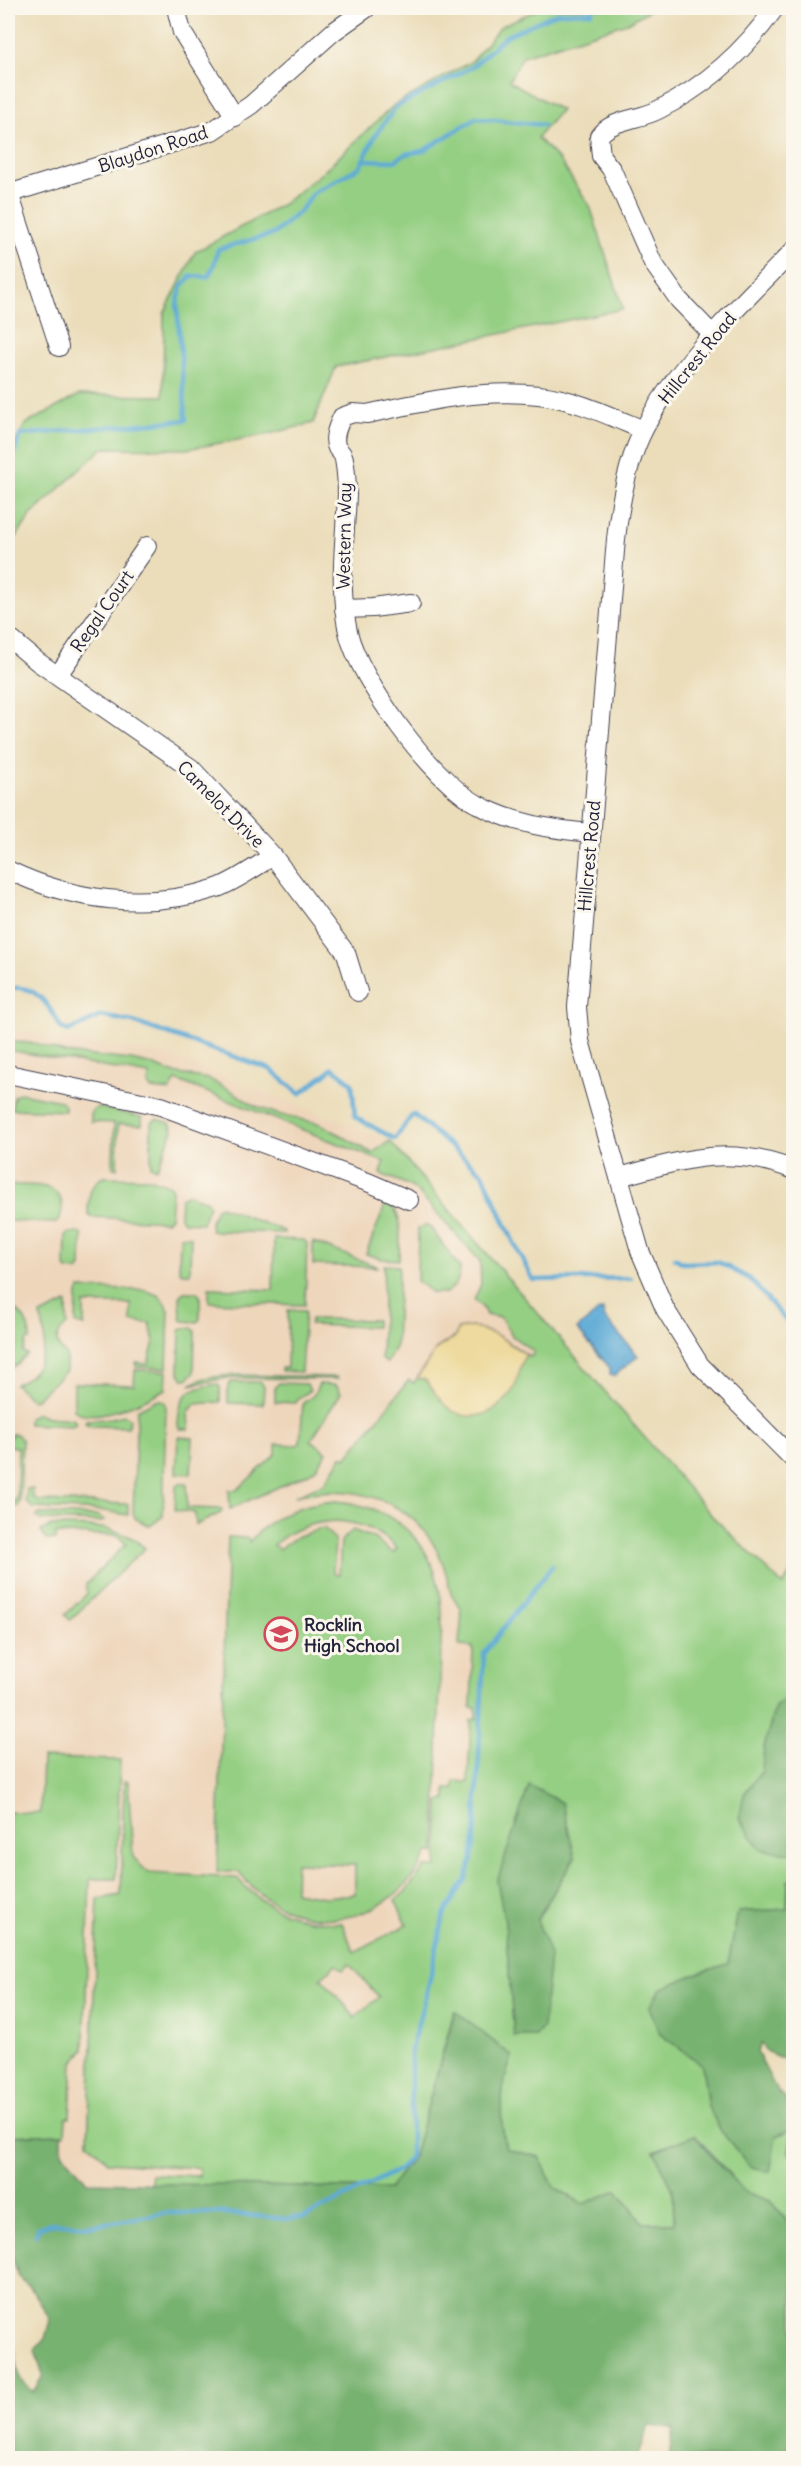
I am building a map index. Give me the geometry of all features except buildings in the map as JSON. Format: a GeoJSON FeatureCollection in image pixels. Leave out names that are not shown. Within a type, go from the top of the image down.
{"type":"FeatureCollection","features":[{"type":"Feature","properties":{"kind":"street"},"geometry":{"type":"LineString","coordinates":[[176,8],[182,32],[235,117]]}},
{"type":"Feature","properties":{"kind":"street","name":"Blaydon Road"},"geometry":{"type":"LineString","coordinates":[[8,193],[212,131],[252,105],[333,32],[367,8]]}},
{"type":"Feature","properties":{"kind":"street"},"geometry":{"type":"LineString","coordinates":[[712,334],[679,300],[653,263],[612,170],[601,156],[599,136],[605,128],[655,112],[692,91],[714,75],[734,57],[775,8]]}},
{"type":"Feature","properties":{"kind":"street"},"geometry":{"type":"LineString","coordinates":[[8,193],[59,347]]}},
{"type":"Feature","properties":{"kind":"street","name":"Hillcrest Road"},"geometry":{"type":"LineString","coordinates":[[794,250],[712,334],[666,390],[643,430],[632,460],[619,514],[577,1007],[580,1041],[640,1251],[665,1310],[692,1354],[719,1386],[794,1460]]}},
{"type":"Feature","properties":{"kind":"street","name":"Western Way"},"geometry":{"type":"LineString","coordinates":[[591,833],[513,820],[475,803],[441,774],[400,727],[374,690],[355,656],[344,609],[341,557],[347,494],[344,456],[337,447],[335,439],[342,417],[353,413],[367,414],[454,396],[513,393],[566,400],[643,430]]}},
{"type":"Feature","properties":{"kind":"street","name":"Regal Court"},"geometry":{"type":"LineString","coordinates":[[58,675],[147,546]]}},
{"type":"Feature","properties":{"kind":"street"},"geometry":{"type":"LineString","coordinates":[[344,609],[411,603]]}},
{"type":"Feature","properties":{"kind":"street","name":"Camelot Drive"},"geometry":{"type":"LineString","coordinates":[[8,637],[191,768],[273,856],[346,953],[358,992]]}},
{"type":"Feature","properties":{"kind":"street"},"geometry":{"type":"LineString","coordinates":[[8,870],[33,882],[96,899],[161,901],[218,887],[273,856]]}},
{"type":"Feature","properties":{"kind":"street"},"geometry":{"type":"LineString","coordinates":[[8,1074],[161,1106],[370,1183],[409,1200]]}},
{"type":"Feature","properties":{"kind":"street"},"geometry":{"type":"LineString","coordinates":[[620,1177],[689,1159],[714,1155],[760,1159],[794,1170]]}},
{"type":"Feature","properties":{"kind":"shaded area","name":"Rocklin High School"},"geometry":{"type":"Polygon","coordinates":[[[8,1029],[171,1056],[390,1141],[667,1466],[389,2189],[87,2182],[62,2152],[61,2134],[8,2136],[8,1029]]]}},
{"type":"Feature","properties":{"kind":"green space"},"geometry":{"type":"Polygon","coordinates":[[[541,8],[653,8],[627,23],[523,56],[509,81],[561,110],[537,138],[560,161],[590,206],[623,309],[336,367],[313,423],[265,435],[187,449],[103,448],[31,515],[8,550],[8,453],[26,424],[79,395],[163,396],[164,314],[195,252],[283,204],[324,171],[394,105],[472,61],[501,26],[541,8]]]}},
{"type":"Feature","properties":{"kind":"green space"},"geometry":{"type":"Polygon","coordinates":[[[8,1042],[35,1043],[64,1053],[149,1064],[173,1073],[209,1079],[253,1105],[277,1114],[321,1124],[372,1153],[390,1141],[712,1516],[783,1585],[793,1572],[793,1693],[775,1707],[764,1747],[762,1771],[744,1794],[761,1849],[793,1853],[793,1879],[788,1881],[788,1909],[738,1912],[728,1964],[695,1974],[660,2034],[702,2065],[708,2107],[776,2136],[793,2129],[789,2152],[793,2160],[793,2228],[770,2201],[745,2192],[695,2135],[654,2151],[673,2190],[674,2223],[643,2223],[617,2190],[583,2204],[554,2187],[539,2157],[506,2149],[501,2113],[505,2080],[512,2056],[454,2012],[414,2155],[389,2189],[151,2184],[151,2174],[199,2176],[199,2168],[108,2162],[88,2142],[98,1899],[121,1895],[124,1781],[128,1781],[133,1857],[148,1873],[237,1878],[259,1899],[284,1912],[312,1920],[342,1923],[354,1952],[407,1925],[395,1900],[404,1893],[425,1867],[437,1867],[439,1801],[446,1800],[446,1789],[454,1789],[454,1781],[468,1782],[471,1720],[476,1719],[476,1708],[471,1708],[473,1647],[459,1646],[462,1618],[460,1607],[451,1594],[441,1559],[430,1538],[416,1522],[399,1509],[360,1494],[317,1492],[295,1496],[325,1483],[342,1456],[346,1458],[409,1380],[414,1383],[437,1348],[455,1337],[458,1329],[478,1329],[488,1332],[531,1357],[534,1352],[512,1336],[501,1318],[486,1315],[483,1308],[474,1300],[481,1284],[480,1261],[417,1191],[381,1174],[384,1162],[176,1080],[170,1091],[151,1089],[148,1085],[149,1075],[8,1050],[8,1042]],[[575,1857],[497,1881],[505,1921],[514,2035],[537,1920],[575,1857]],[[336,1964],[321,1978],[354,2018],[379,1997],[349,1964],[343,1970],[336,1964]]]}},
{"type":"Feature","properties":{"kind":"green space"},"geometry":{"type":"Polygon","coordinates":[[[20,1093],[61,1101],[65,1106],[65,1111],[12,1109],[14,1096],[20,1093]]]}},
{"type":"Feature","properties":{"kind":"green space"},"geometry":{"type":"Polygon","coordinates":[[[97,1107],[142,1117],[142,1125],[118,1124],[117,1168],[113,1168],[114,1123],[91,1122],[91,1113],[97,1107]]]}},
{"type":"Feature","properties":{"kind":"green space"},"geometry":{"type":"Polygon","coordinates":[[[157,1119],[170,1123],[173,1130],[158,1167],[155,1168],[151,1166],[151,1123],[157,1119]]]}},
{"type":"Feature","properties":{"kind":"green space"},"geometry":{"type":"Polygon","coordinates":[[[103,1177],[148,1178],[169,1185],[172,1190],[170,1217],[166,1221],[92,1217],[88,1213],[90,1192],[94,1184],[103,1177]]]}},
{"type":"Feature","properties":{"kind":"green space"},"geometry":{"type":"Polygon","coordinates":[[[8,1185],[40,1186],[55,1191],[62,1205],[59,1219],[56,1223],[8,1221],[8,1185]]]}},
{"type":"Feature","properties":{"kind":"green space"},"geometry":{"type":"Polygon","coordinates":[[[188,1194],[207,1201],[209,1205],[202,1223],[183,1222],[180,1217],[181,1198],[188,1194]]]}},
{"type":"Feature","properties":{"kind":"green space"},"geometry":{"type":"Polygon","coordinates":[[[386,1203],[392,1207],[399,1220],[399,1260],[382,1259],[366,1254],[386,1203]]]}},
{"type":"Feature","properties":{"kind":"green space"},"geometry":{"type":"Polygon","coordinates":[[[220,1206],[284,1231],[284,1233],[211,1231],[210,1224],[216,1208],[220,1206]]]}},
{"type":"Feature","properties":{"kind":"green space"},"geometry":{"type":"Polygon","coordinates":[[[425,1225],[430,1227],[460,1268],[456,1282],[446,1293],[432,1293],[417,1281],[418,1229],[425,1225]]]}},
{"type":"Feature","properties":{"kind":"green space"},"geometry":{"type":"Polygon","coordinates":[[[70,1233],[82,1235],[81,1267],[78,1271],[67,1270],[65,1267],[66,1235],[70,1233]]]}},
{"type":"Feature","properties":{"kind":"green space"},"geometry":{"type":"Polygon","coordinates":[[[180,1236],[191,1236],[190,1273],[182,1273],[179,1270],[180,1236]]]}},
{"type":"Feature","properties":{"kind":"green space"},"geometry":{"type":"Polygon","coordinates":[[[274,1239],[304,1240],[307,1243],[305,1305],[209,1302],[209,1288],[273,1290],[274,1239]]]}},
{"type":"Feature","properties":{"kind":"green space"},"geometry":{"type":"Polygon","coordinates":[[[313,1242],[378,1267],[313,1265],[313,1242]]]}},
{"type":"Feature","properties":{"kind":"green space"},"geometry":{"type":"Polygon","coordinates":[[[384,1265],[399,1266],[396,1345],[387,1363],[381,1359],[384,1265]]]}},
{"type":"Feature","properties":{"kind":"green space"},"geometry":{"type":"Polygon","coordinates":[[[80,1289],[145,1290],[160,1296],[169,1310],[167,1368],[136,1367],[136,1363],[148,1364],[154,1342],[150,1323],[131,1322],[131,1304],[84,1304],[84,1326],[76,1324],[77,1296],[80,1289]]]}},
{"type":"Feature","properties":{"kind":"green space"},"geometry":{"type":"Polygon","coordinates":[[[184,1292],[197,1292],[200,1296],[200,1319],[197,1322],[181,1319],[180,1295],[184,1292]]]}},
{"type":"Feature","properties":{"kind":"green space"},"geometry":{"type":"Polygon","coordinates":[[[67,1303],[67,1325],[60,1332],[57,1340],[59,1347],[66,1354],[66,1371],[36,1399],[32,1400],[15,1384],[33,1372],[42,1355],[44,1335],[40,1315],[67,1303]]]}},
{"type":"Feature","properties":{"kind":"green space"},"geometry":{"type":"Polygon","coordinates":[[[8,1305],[24,1319],[29,1329],[30,1340],[27,1340],[23,1352],[27,1354],[18,1364],[8,1370],[8,1305]]]}},
{"type":"Feature","properties":{"kind":"green space"},"geometry":{"type":"Polygon","coordinates":[[[288,1310],[305,1311],[301,1372],[281,1371],[281,1368],[287,1368],[288,1310]]]}},
{"type":"Feature","properties":{"kind":"green space"},"geometry":{"type":"Polygon","coordinates":[[[311,1319],[376,1320],[376,1327],[310,1325],[311,1319]]]}},
{"type":"Feature","properties":{"kind":"green space"},"geometry":{"type":"Polygon","coordinates":[[[192,1328],[195,1331],[194,1373],[187,1379],[183,1379],[179,1373],[180,1330],[192,1328]]]}},
{"type":"Feature","properties":{"kind":"green space"},"geometry":{"type":"Polygon","coordinates":[[[135,1370],[167,1371],[166,1389],[134,1404],[107,1413],[83,1414],[74,1410],[74,1383],[134,1385],[135,1370]]]}},
{"type":"Feature","properties":{"kind":"green space"},"geometry":{"type":"Polygon","coordinates":[[[233,1375],[337,1377],[338,1379],[227,1378],[189,1385],[205,1378],[233,1375]]]}},
{"type":"Feature","properties":{"kind":"green space"},"geometry":{"type":"Polygon","coordinates":[[[231,1382],[261,1382],[264,1387],[263,1404],[228,1403],[228,1386],[231,1382]]]}},
{"type":"Feature","properties":{"kind":"green space"},"geometry":{"type":"Polygon","coordinates":[[[279,1383],[307,1384],[310,1391],[298,1398],[296,1403],[275,1402],[275,1387],[279,1383]]]}},
{"type":"Feature","properties":{"kind":"green space"},"geometry":{"type":"Polygon","coordinates":[[[217,1384],[220,1387],[220,1402],[195,1404],[188,1413],[189,1429],[180,1429],[178,1426],[180,1407],[186,1395],[198,1388],[217,1384]]]}},
{"type":"Feature","properties":{"kind":"green space"},"geometry":{"type":"Polygon","coordinates":[[[319,1384],[336,1385],[341,1393],[311,1440],[327,1452],[316,1468],[230,1509],[229,1490],[237,1490],[276,1454],[276,1444],[297,1445],[300,1443],[303,1403],[314,1395],[319,1384]]]}},
{"type":"Feature","properties":{"kind":"green space"},"geometry":{"type":"Polygon","coordinates":[[[156,1400],[162,1400],[166,1404],[163,1516],[150,1526],[136,1519],[133,1514],[137,1410],[156,1400]]]}},
{"type":"Feature","properties":{"kind":"green space"},"geometry":{"type":"Polygon","coordinates":[[[37,1413],[48,1417],[73,1419],[76,1423],[73,1426],[28,1424],[28,1418],[37,1413]]]}},
{"type":"Feature","properties":{"kind":"green space"},"geometry":{"type":"Polygon","coordinates":[[[124,1415],[130,1419],[128,1427],[92,1426],[85,1423],[86,1420],[108,1419],[124,1415]]]}},
{"type":"Feature","properties":{"kind":"green space"},"geometry":{"type":"Polygon","coordinates":[[[12,1434],[17,1434],[22,1440],[20,1502],[18,1506],[8,1507],[8,1501],[17,1500],[18,1447],[8,1446],[8,1438],[12,1434]]]}},
{"type":"Feature","properties":{"kind":"green space"},"geometry":{"type":"Polygon","coordinates":[[[178,1437],[193,1438],[191,1474],[176,1473],[178,1437]]]}},
{"type":"Feature","properties":{"kind":"green space"},"geometry":{"type":"Polygon","coordinates":[[[187,1484],[187,1508],[222,1509],[221,1513],[196,1525],[195,1513],[175,1510],[176,1486],[187,1484]]]}},
{"type":"Feature","properties":{"kind":"green space"},"geometry":{"type":"Polygon","coordinates":[[[27,1489],[33,1489],[33,1497],[39,1501],[128,1504],[128,1515],[106,1511],[33,1508],[26,1502],[27,1489]]]}},
{"type":"Feature","properties":{"kind":"green space"},"geometry":{"type":"Polygon","coordinates":[[[337,1501],[360,1505],[380,1512],[398,1522],[412,1535],[424,1551],[433,1569],[442,1612],[435,1852],[428,1852],[411,1879],[389,1899],[365,1912],[339,1918],[313,1917],[286,1909],[261,1894],[238,1872],[217,1872],[228,1537],[248,1538],[249,1542],[278,1517],[300,1507],[337,1501]],[[337,1521],[303,1527],[288,1534],[274,1545],[279,1549],[298,1536],[324,1528],[335,1540],[333,1573],[339,1574],[341,1541],[353,1530],[375,1539],[393,1553],[397,1549],[385,1537],[370,1529],[337,1521]],[[296,1863],[295,1892],[325,1897],[355,1894],[355,1865],[296,1863]]]}},
{"type":"Feature","properties":{"kind":"green space"},"geometry":{"type":"Polygon","coordinates":[[[39,1514],[98,1516],[104,1520],[101,1522],[41,1520],[36,1517],[39,1514]]]}},
{"type":"Feature","properties":{"kind":"green space"},"geometry":{"type":"Polygon","coordinates":[[[51,1526],[113,1530],[135,1540],[145,1548],[70,1620],[65,1615],[87,1594],[86,1584],[126,1544],[117,1535],[56,1534],[56,1540],[46,1540],[41,1531],[51,1526]]]}},
{"type":"Feature","properties":{"kind":"green space"},"geometry":{"type":"Polygon","coordinates":[[[793,1693],[793,1853],[761,1850],[739,1818],[744,1794],[762,1771],[764,1747],[775,1707],[793,1693]]]}},
{"type":"Feature","properties":{"kind":"green space"},"geometry":{"type":"Polygon","coordinates":[[[42,1758],[120,1760],[116,1879],[90,1879],[84,2050],[73,2062],[70,2117],[66,2117],[65,2134],[8,2136],[8,1812],[40,1813],[42,1758]]]}},
{"type":"Feature","properties":{"kind":"green space"},"geometry":{"type":"Polygon","coordinates":[[[529,1785],[562,1803],[575,1857],[537,1919],[550,1955],[543,2027],[536,2036],[514,2036],[505,1921],[497,1881],[529,1785]]]}},
{"type":"Feature","properties":{"kind":"green space"},"geometry":{"type":"Polygon","coordinates":[[[793,1879],[794,1970],[787,2016],[793,2022],[793,2059],[785,2059],[765,2051],[761,2043],[757,2052],[777,2091],[793,2104],[793,2129],[776,2136],[770,2172],[751,2168],[721,2131],[708,2107],[702,2065],[660,2034],[649,2008],[660,1989],[695,1974],[728,1964],[738,1912],[787,1909],[788,1881],[793,1879]]]}},
{"type":"Feature","properties":{"kind":"green space"},"geometry":{"type":"Polygon","coordinates":[[[455,2011],[512,2056],[505,2080],[501,2113],[506,2149],[539,2157],[554,2187],[583,2204],[617,2190],[643,2223],[674,2223],[673,2190],[654,2151],[695,2135],[745,2192],[770,2201],[793,2228],[794,2440],[788,2448],[767,2458],[669,2458],[673,2428],[648,2426],[637,2458],[20,2458],[8,2455],[8,2345],[14,2348],[20,2379],[33,2392],[43,2376],[35,2350],[45,2339],[50,2320],[34,2292],[18,2275],[8,2245],[8,2136],[62,2134],[62,2152],[87,2182],[389,2189],[414,2155],[455,2011]]]}},
{"type":"Feature","properties":{"kind":"green space"},"geometry":{"type":"Polygon","coordinates":[[[793,2129],[793,2160],[789,2152],[793,2129]]]}},
{"type":"Feature","properties":{"kind":"sand"},"geometry":{"type":"Polygon","coordinates":[[[472,1327],[495,1334],[529,1356],[525,1356],[515,1386],[507,1398],[491,1411],[473,1416],[455,1412],[446,1406],[426,1380],[417,1378],[437,1348],[455,1337],[458,1329],[472,1327]]]}},
{"type":"Feature","properties":{"kind":"water"},"geometry":{"type":"Polygon","coordinates":[[[603,1310],[604,1317],[638,1356],[614,1376],[610,1374],[610,1368],[577,1329],[603,1310]]]}},
{"type":"Feature","properties":{"kind":"waterway"},"geometry":{"type":"LineString","coordinates":[[8,474],[20,435],[186,420],[177,304],[182,286],[191,276],[208,277],[218,249],[274,234],[301,210],[313,193],[360,167],[376,134],[396,107],[472,67],[506,36],[557,13],[592,12],[592,8]]}},
{"type":"Feature","properties":{"kind":"waterway"},"geometry":{"type":"LineString","coordinates":[[363,160],[395,161],[405,154],[423,151],[476,118],[543,125]]}},
{"type":"Feature","properties":{"kind":"waterway"},"geometry":{"type":"LineString","coordinates":[[8,989],[18,988],[34,992],[47,1004],[61,1028],[69,1031],[101,1016],[133,1022],[270,1069],[300,1094],[333,1068],[352,1083],[355,1117],[395,1139],[413,1114],[483,1174],[533,1280],[631,1278]]}},
{"type":"Feature","properties":{"kind":"waterway"},"geometry":{"type":"LineString","coordinates":[[675,1258],[683,1263],[718,1262],[750,1279],[794,1330]]}},
{"type":"Feature","properties":{"kind":"waterway"},"geometry":{"type":"LineString","coordinates":[[36,2235],[39,2227],[52,2223],[91,2226],[165,2213],[223,2213],[286,2219],[305,2217],[400,2169],[411,2155],[411,2049],[444,1915],[466,1879],[472,1859],[484,1653],[552,1566]]}},
{"type":"Feature","properties":{"kind":"place","name":"Rocklin High School"},"geometry":{"type":"Point","coordinates":[281,1634]}}]}
